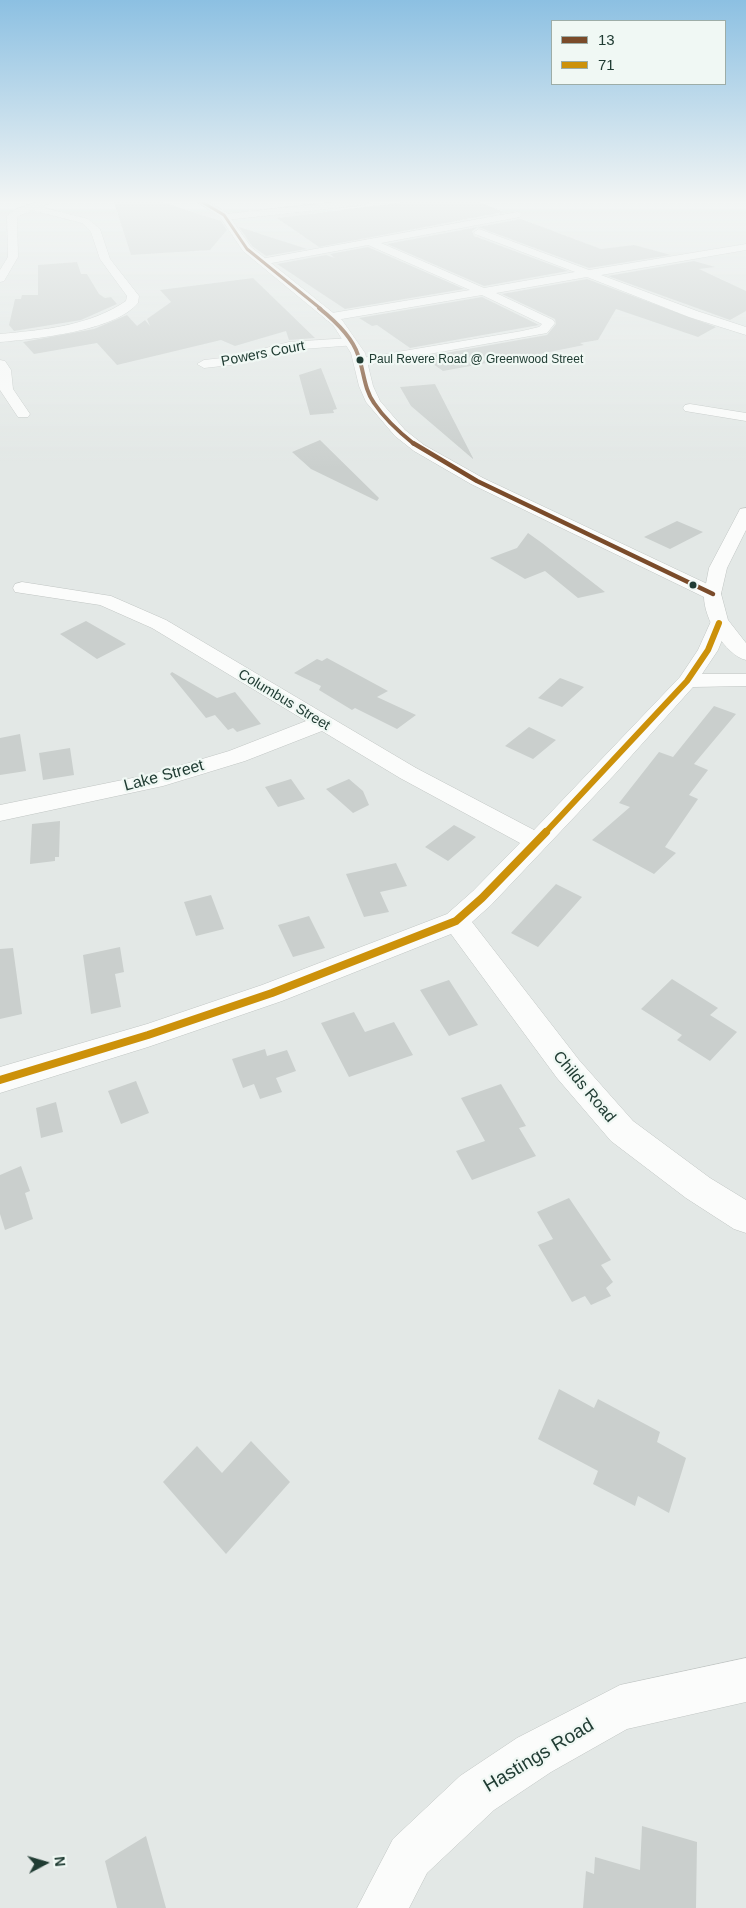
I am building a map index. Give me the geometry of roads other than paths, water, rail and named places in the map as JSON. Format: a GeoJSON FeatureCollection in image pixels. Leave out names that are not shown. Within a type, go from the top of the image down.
{"type":"FeatureCollection","features":[{"type":"Feature","properties":{"kind":"street"},"geometry":{"type":"LineString","coordinates":[[0,338],[39,333],[94,322],[112,315],[132,303],[133,296],[129,291]]}},
{"type":"Feature","properties":{"kind":"street"},"geometry":{"type":"LineString","coordinates":[[297,291],[338,323],[351,342],[361,362],[373,402],[400,433],[419,448],[477,481],[713,594]]}},
{"type":"Feature","properties":{"kind":"street"},"geometry":{"type":"LineString","coordinates":[[330,317],[483,291]]}},
{"type":"Feature","properties":{"kind":"street"},"geometry":{"type":"LineString","coordinates":[[361,362],[522,335],[548,327],[549,323],[539,316],[483,291]]}},
{"type":"Feature","properties":{"kind":"street"},"geometry":{"type":"LineString","coordinates":[[633,291],[693,314],[746,331]]}},
{"type":"Feature","properties":{"kind":"street","name":"Powers Court"},"geometry":{"type":"LineString","coordinates":[[204,364],[231,361],[289,346],[351,342]]}},
{"type":"Feature","properties":{"kind":"street"},"geometry":{"type":"LineString","coordinates":[[0,364],[4,370],[6,389],[23,414]]}},
{"type":"Feature","properties":{"kind":"street"},"geometry":{"type":"LineString","coordinates":[[690,408],[746,417]]}},
{"type":"Feature","properties":{"kind":"street"},"geometry":{"type":"LineString","coordinates":[[746,512],[718,568],[713,594],[713,605],[719,623],[746,654]]}},
{"type":"Feature","properties":{"kind":"street","name":"Columbus Street"},"geometry":{"type":"LineString","coordinates":[[22,588],[104,600],[120,605],[159,624],[322,723],[536,841]]}},
{"type":"Feature","properties":{"kind":"street"},"geometry":{"type":"LineString","coordinates":[[0,1080],[139,1038],[272,993],[456,921],[482,898],[607,769],[687,681],[708,650],[719,623]]}},
{"type":"Feature","properties":{"kind":"street"},"geometry":{"type":"LineString","coordinates":[[687,681],[746,680]]}},
{"type":"Feature","properties":{"kind":"street","name":"Lake Street"},"geometry":{"type":"LineString","coordinates":[[0,813],[155,781],[237,756],[322,723]]}},
{"type":"Feature","properties":{"kind":"street","name":"Childs Road"},"geometry":{"type":"LineString","coordinates":[[456,921],[568,1069],[622,1131],[698,1188],[746,1218]]}},
{"type":"Feature","properties":{"kind":"street","name":"Hastings Road"},"geometry":{"type":"LineString","coordinates":[[382,1908],[410,1856],[478,1794],[534,1755],[620,1708],[746,1680]]}},
{"type":"Feature","properties":{"kind":"place","name":"Paul Revere Road @ Greenwood Street"},"geometry":{"type":"Point","coordinates":[360,360]}}]}
